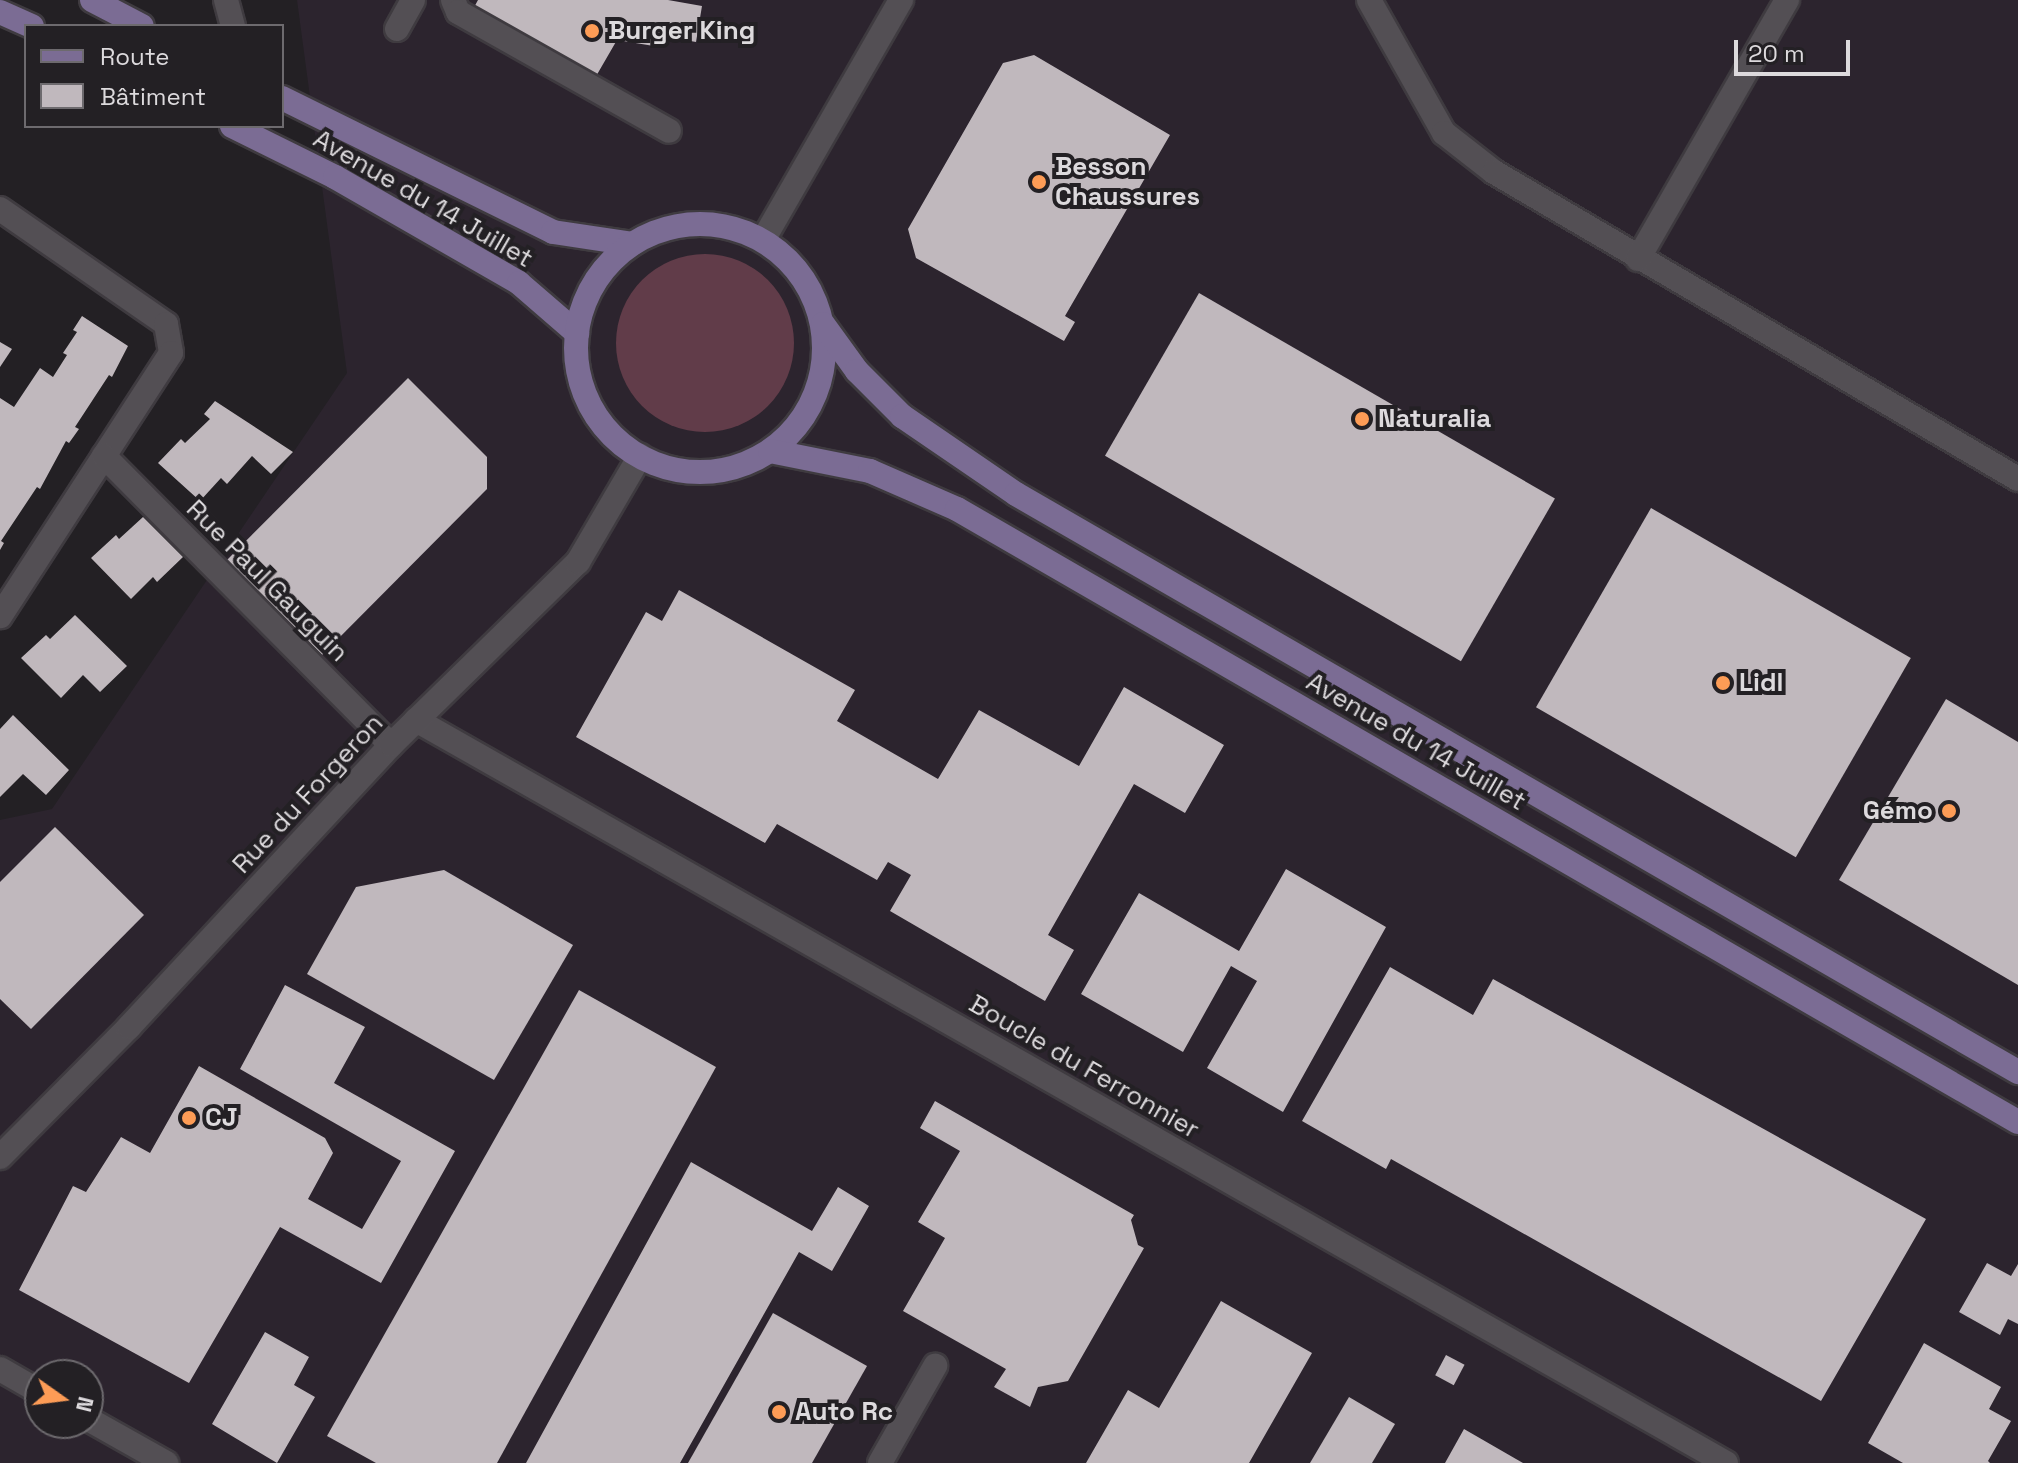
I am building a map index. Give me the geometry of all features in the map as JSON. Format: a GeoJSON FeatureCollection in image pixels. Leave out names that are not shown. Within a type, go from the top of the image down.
{"type":"FeatureCollection","features":[{"type":"Feature","properties":{"kind":"main road"},"geometry":{"type":"LineString","coordinates":[[92,0],[138,24]]}},
{"type":"Feature","properties":{"kind":"main road"},"geometry":{"type":"LineString","coordinates":[[0,12],[27,24]]}},
{"type":"Feature","properties":{"kind":"main road","name":"Avenue du 14 Juillet"},"geometry":{"type":"LineString","coordinates":[[284,99],[553,232],[632,244]]}},
{"type":"Feature","properties":{"kind":"main road","name":"Avenue du 14 Juillet"},"geometry":{"type":"LineString","coordinates":[[236,128],[335,177],[519,283],[577,333]]}},
{"type":"Feature","properties":{"kind":"main road"},"geometry":{"type":"LineString","coordinates":[[697,223],[731,227],[763,240],[791,262],[811,291],[823,324],[824,361],[815,396],[797,426],[770,451],[739,466],[706,472],[672,469],[640,456],[611,434],[590,405],[578,370],[577,333],[586,298],[605,268],[632,244],[663,229],[697,223]]}},
{"type":"Feature","properties":{"kind":"main road","name":"Avenue du 14 Juillet"},"geometry":{"type":"LineString","coordinates":[[823,324],[857,371],[902,416],[1016,494],[2018,1072]]}},
{"type":"Feature","properties":{"kind":"main road","name":"Avenue du 14 Juillet"},"geometry":{"type":"LineString","coordinates":[[770,451],[870,471],[957,509],[2018,1122]]}},
{"type":"Feature","properties":{"kind":"street"},"geometry":{"type":"LineString","coordinates":[[226,0],[232,24]]}},
{"type":"Feature","properties":{"kind":"street"},"geometry":{"type":"LineString","coordinates":[[397,29],[413,0]]}},
{"type":"Feature","properties":{"kind":"street"},"geometry":{"type":"LineString","coordinates":[[453,0],[458,12],[669,131]]}},
{"type":"Feature","properties":{"kind":"street"},"geometry":{"type":"LineString","coordinates":[[763,240],[901,0]]}},
{"type":"Feature","properties":{"kind":"street"},"geometry":{"type":"LineString","coordinates":[[1369,0],[1444,133],[1494,172],[2018,479]]}},
{"type":"Feature","properties":{"kind":"street"},"geometry":{"type":"LineString","coordinates":[[1638,259],[1787,0]]}},
{"type":"Feature","properties":{"kind":"street"},"geometry":{"type":"LineString","coordinates":[[0,209],[166,324],[171,353],[0,616]]}},
{"type":"Feature","properties":{"kind":"street","name":"Rue Paul Gauguin"},"geometry":{"type":"LineString","coordinates":[[104,456],[391,745]]}},
{"type":"Feature","properties":{"kind":"street","name":"Rue du Forgeron"},"geometry":{"type":"LineString","coordinates":[[3,1149],[129,1027],[391,745],[578,562],[640,456]]}},
{"type":"Feature","properties":{"kind":"street","name":"Boucle du Ferronnier"},"geometry":{"type":"LineString","coordinates":[[416,720],[1726,1463]]}},
{"type":"Feature","properties":{"kind":"street"},"geometry":{"type":"LineString","coordinates":[[880,1463],[935,1366]]}},
{"type":"Feature","properties":{"kind":"street"},"geometry":{"type":"LineString","coordinates":[[0,1369],[24,1383]]}},
{"type":"Feature","properties":{"kind":"street"},"geometry":{"type":"LineString","coordinates":[[104,1429],[150,1459]]}},
{"type":"Feature","properties":{"kind":"shaded area"},"geometry":{"type":"Polygon","coordinates":[[[297,0],[2018,0],[2018,1463],[0,1463],[0,820],[52,809],[347,373],[297,0]]]}},
{"type":"Feature","properties":{"kind":"shaded area"},"geometry":{"type":"Polygon","coordinates":[[[705,254],[739,261],[768,280],[787,309],[794,343],[787,377],[768,406],[739,425],[705,432],[671,425],[642,406],[623,377],[616,343],[623,309],[642,280],[671,261],[705,254]]]}},
{"type":"Feature","properties":{"kind":"building"},"geometry":{"type":"Polygon","coordinates":[[[478,0],[668,0],[702,6],[696,42],[662,36],[660,47],[617,40],[595,78],[472,11],[478,0]]]}},
{"type":"Feature","properties":{"kind":"building","name":"Besson Chaussures"},"geometry":{"type":"Polygon","coordinates":[[[1034,55],[1170,135],[1065,316],[1075,322],[1064,341],[916,258],[908,229],[1003,63],[1034,55]]]}},
{"type":"Feature","properties":{"kind":"building"},"geometry":{"type":"Polygon","coordinates":[[[1199,293],[1555,499],[1461,661],[1105,456],[1199,293]]]}},
{"type":"Feature","properties":{"kind":"building"},"geometry":{"type":"Polygon","coordinates":[[[82,316],[128,346],[112,377],[109,375],[75,427],[79,429],[69,443],[66,441],[40,489],[37,487],[1,541],[4,543],[0,550],[0,398],[14,407],[40,368],[53,377],[67,355],[63,353],[77,332],[73,330],[82,316]]]}},
{"type":"Feature","properties":{"kind":"building"},"geometry":{"type":"Polygon","coordinates":[[[0,342],[12,349],[0,367],[0,342]]]}},
{"type":"Feature","properties":{"kind":"building"},"geometry":{"type":"Polygon","coordinates":[[[408,378],[487,457],[487,489],[322,655],[227,560],[408,378]]]}},
{"type":"Feature","properties":{"kind":"building"},"geometry":{"type":"Polygon","coordinates":[[[215,401],[293,452],[271,474],[252,456],[227,484],[221,478],[200,501],[158,463],[181,439],[185,443],[210,419],[204,414],[215,401]]]}},
{"type":"Feature","properties":{"kind":"building","name":"Lidl"},"geometry":{"type":"Polygon","coordinates":[[[1651,508],[1911,658],[1796,857],[1536,707],[1651,508]]]}},
{"type":"Feature","properties":{"kind":"building"},"geometry":{"type":"Polygon","coordinates":[[[143,517],[183,557],[157,582],[153,577],[131,599],[91,558],[116,535],[119,539],[143,517]]]}},
{"type":"Feature","properties":{"kind":"building"},"geometry":{"type":"Polygon","coordinates":[[[679,590],[855,690],[837,721],[938,779],[979,710],[1079,766],[1124,687],[1224,745],[1185,813],[1134,784],[1048,935],[1074,950],[1045,1001],[890,911],[911,875],[888,862],[877,880],[777,824],[765,843],[576,737],[646,612],[662,621],[679,590]]]}},
{"type":"Feature","properties":{"kind":"building"},"geometry":{"type":"Polygon","coordinates":[[[75,615],[127,666],[100,692],[83,675],[61,698],[21,658],[46,635],[50,639],[75,615]]]}},
{"type":"Feature","properties":{"kind":"building","name":"Gémo"},"geometry":{"type":"Polygon","coordinates":[[[1946,699],[2018,742],[2018,985],[1839,880],[1946,699]]]}},
{"type":"Feature","properties":{"kind":"building"},"geometry":{"type":"Polygon","coordinates":[[[13,715],[69,770],[46,795],[23,774],[0,797],[0,729],[13,715]]]}},
{"type":"Feature","properties":{"kind":"building"},"geometry":{"type":"Polygon","coordinates":[[[55,827],[144,915],[31,1029],[0,999],[0,882],[55,827]]]}},
{"type":"Feature","properties":{"kind":"building"},"geometry":{"type":"Polygon","coordinates":[[[1286,869],[1386,927],[1283,1112],[1207,1068],[1257,981],[1231,966],[1183,1052],[1081,994],[1139,893],[1239,951],[1286,869]]]}},
{"type":"Feature","properties":{"kind":"building"},"geometry":{"type":"Polygon","coordinates":[[[444,870],[573,945],[494,1080],[307,974],[356,887],[444,870]]]}},
{"type":"Feature","properties":{"kind":"building"},"geometry":{"type":"Polygon","coordinates":[[[1390,967],[1473,1015],[1493,979],[1926,1219],[1821,1401],[1391,1159],[1386,1169],[1302,1121],[1390,967]]]}},
{"type":"Feature","properties":{"kind":"building"},"geometry":{"type":"Polygon","coordinates":[[[285,985],[365,1027],[334,1083],[455,1151],[381,1283],[280,1227],[189,1383],[19,1290],[73,1186],[86,1192],[121,1137],[150,1153],[199,1066],[325,1138],[333,1153],[308,1199],[362,1229],[401,1161],[240,1069],[285,985]]]}},
{"type":"Feature","properties":{"kind":"building"},"geometry":{"type":"Polygon","coordinates":[[[579,990],[716,1067],[497,1463],[376,1463],[327,1436],[579,990]]]}},
{"type":"Feature","properties":{"kind":"building"},"geometry":{"type":"Polygon","coordinates":[[[935,1101],[1134,1215],[1131,1220],[1138,1245],[1144,1248],[1068,1381],[1038,1387],[1030,1407],[994,1387],[1006,1369],[903,1311],[945,1238],[918,1222],[960,1151],[920,1128],[935,1101]]]}},
{"type":"Feature","properties":{"kind":"building"},"geometry":{"type":"Polygon","coordinates":[[[691,1162],[812,1231],[838,1187],[869,1206],[832,1271],[799,1252],[680,1463],[526,1463],[691,1162]]]}},
{"type":"Feature","properties":{"kind":"building"},"geometry":{"type":"Polygon","coordinates":[[[1987,1263],[2011,1276],[2018,1264],[2018,1324],[2008,1319],[2000,1335],[1959,1312],[1987,1263]]]}},
{"type":"Feature","properties":{"kind":"building"},"geometry":{"type":"Polygon","coordinates":[[[1221,1301],[1312,1353],[1249,1463],[1086,1463],[1128,1390],[1159,1408],[1221,1301]]]}},
{"type":"Feature","properties":{"kind":"building","name":"Auto Rc"},"geometry":{"type":"Polygon","coordinates":[[[773,1313],[867,1366],[812,1463],[688,1463],[773,1313]]]}},
{"type":"Feature","properties":{"kind":"building"},"geometry":{"type":"Polygon","coordinates":[[[265,1332],[309,1357],[294,1385],[315,1397],[277,1463],[212,1424],[265,1332]]]}},
{"type":"Feature","properties":{"kind":"building"},"geometry":{"type":"Polygon","coordinates":[[[1924,1343],[2001,1387],[1989,1409],[2011,1421],[1988,1461],[1990,1463],[1903,1463],[1868,1443],[1924,1343]]]}},
{"type":"Feature","properties":{"kind":"building"},"geometry":{"type":"Polygon","coordinates":[[[1446,1355],[1465,1365],[1454,1385],[1435,1375],[1446,1355]]]}},
{"type":"Feature","properties":{"kind":"building"},"geometry":{"type":"Polygon","coordinates":[[[1349,1397],[1395,1424],[1372,1463],[1310,1463],[1349,1397]]]}},
{"type":"Feature","properties":{"kind":"building"},"geometry":{"type":"Polygon","coordinates":[[[1464,1429],[1516,1459],[1523,1463],[1445,1463],[1464,1429]]]}},
{"type":"Feature","properties":{"kind":"place","name":"Burger King"},"geometry":{"type":"Point","coordinates":[592,31]}},
{"type":"Feature","properties":{"kind":"place","name":"Besson Chaussures"},"geometry":{"type":"Point","coordinates":[1039,182]}},
{"type":"Feature","properties":{"kind":"place","name":"Naturalia"},"geometry":{"type":"Point","coordinates":[1362,419]}},
{"type":"Feature","properties":{"kind":"place","name":"Lidl"},"geometry":{"type":"Point","coordinates":[1723,683]}},
{"type":"Feature","properties":{"kind":"place","name":"Gémo"},"geometry":{"type":"Point","coordinates":[1949,811]}},
{"type":"Feature","properties":{"kind":"place","name":"CJ"},"geometry":{"type":"Point","coordinates":[189,1118]}},
{"type":"Feature","properties":{"kind":"place","name":"Auto Rc"},"geometry":{"type":"Point","coordinates":[779,1412]}}]}
